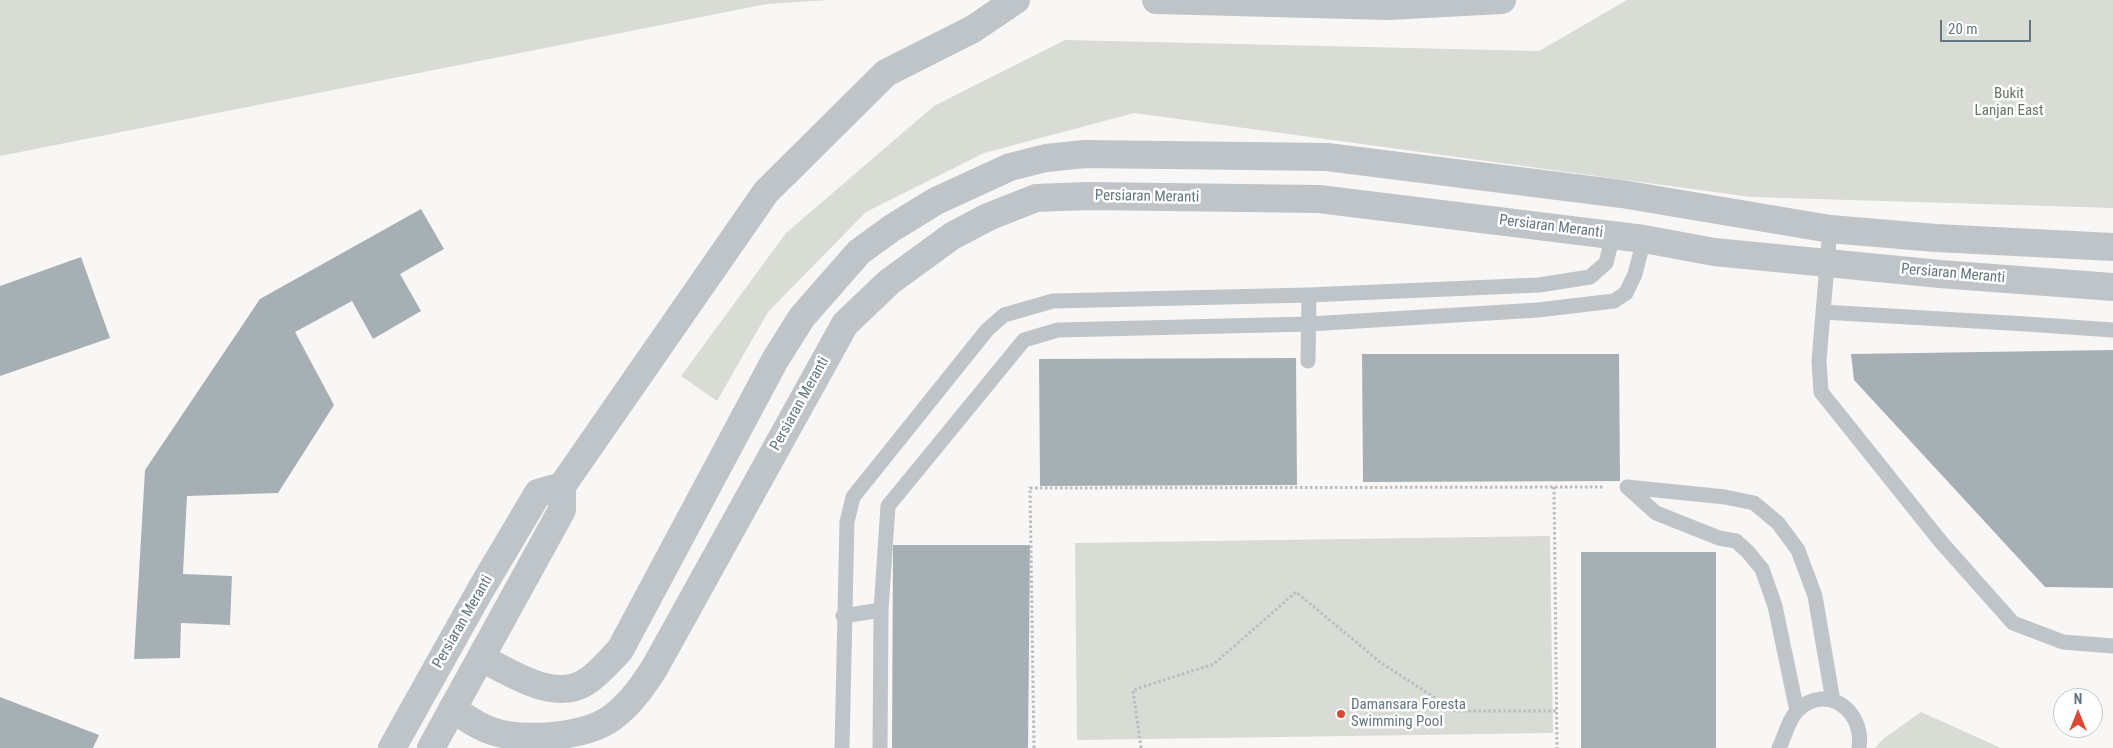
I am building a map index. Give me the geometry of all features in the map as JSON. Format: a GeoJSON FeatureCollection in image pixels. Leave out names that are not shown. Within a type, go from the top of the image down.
{"type":"FeatureCollection","features":[{"type":"Feature","properties":{"kind":"street"},"geometry":{"type":"LineString","coordinates":[[431,748],[562,510],[562,486],[766,192],[886,73],[973,29],[1016,0]]}},
{"type":"Feature","properties":{"kind":"street"},"geometry":{"type":"LineString","coordinates":[[1156,0],[1388,6],[1502,0]]}},
{"type":"Feature","properties":{"kind":"street"},"geometry":{"type":"LineString","coordinates":[[481,658],[527,680],[552,689],[571,689],[585,683],[596,675],[620,650],[775,360],[802,316],[859,252],[892,228],[936,201],[1010,167],[1046,158],[1085,154],[1328,157],[1622,194],[1830,229],[1936,238],[2113,247]]}},
{"type":"Feature","properties":{"kind":"street"},"geometry":{"type":"LineString","coordinates":[[1613,235],[1622,194]]}},
{"type":"Feature","properties":{"kind":"street","name":"Persiaran Meranti"},"geometry":{"type":"LineString","coordinates":[[452,709],[489,730],[519,736],[544,736],[568,733],[591,728],[612,718],[636,695],[655,666],[845,324],[889,282],[952,236],[988,217],[1036,198],[1088,196],[1319,199],[1644,239],[1714,252],[1940,274],[2113,287]]}},
{"type":"Feature","properties":{"kind":"street"},"geometry":{"type":"LineString","coordinates":[[1644,239],[1653,199]]}},
{"type":"Feature","properties":{"kind":"street","name":"Persiaran Meranti"},"geometry":{"type":"LineString","coordinates":[[395,742],[481,589],[538,493],[562,486]]}},
{"type":"Feature","properties":{"kind":"street"},"geometry":{"type":"LineString","coordinates":[[452,709],[456,702],[456,680],[460,657],[481,614],[481,589]]}},
{"type":"Feature","properties":{"kind":"street"},"geometry":{"type":"LineString","coordinates":[[395,742],[417,730],[440,692],[481,658]]}},
{"type":"Feature","properties":{"kind":"lane"},"geometry":{"type":"LineString","coordinates":[[1830,229],[1819,361],[1821,392],[1941,542],[2013,622],[2063,642],[2113,646]]}},
{"type":"Feature","properties":{"kind":"lane"},"geometry":{"type":"LineString","coordinates":[[842,748],[843,616],[847,522],[853,497],[987,330],[1004,316],[1053,301],[1309,295],[1539,285],[1590,276],[1606,263],[1613,235]]}},
{"type":"Feature","properties":{"kind":"lane"},"geometry":{"type":"LineString","coordinates":[[880,748],[881,610],[888,506],[1024,340],[1058,330],[1309,324],[1538,310],[1614,301],[1626,293],[1635,274],[1644,239]]}},
{"type":"Feature","properties":{"kind":"lane"},"geometry":{"type":"LineString","coordinates":[[1308,361],[1309,295]]}},
{"type":"Feature","properties":{"kind":"lane"},"geometry":{"type":"LineString","coordinates":[[1823,312],[2113,330]]}},
{"type":"Feature","properties":{"kind":"lane"},"geometry":{"type":"LineString","coordinates":[[1628,488],[1725,497],[1754,503],[1778,523],[1798,550],[1814,596],[1833,701]]}},
{"type":"Feature","properties":{"kind":"lane"},"geometry":{"type":"LineString","coordinates":[[1628,488],[1656,513],[1719,538],[1736,541],[1762,569],[1775,606],[1797,710]]}},
{"type":"Feature","properties":{"kind":"lane"},"geometry":{"type":"LineString","coordinates":[[843,616],[881,610]]}},
{"type":"Feature","properties":{"kind":"lane"},"geometry":{"type":"LineString","coordinates":[[1779,748],[1790,721],[1797,710],[1807,703],[1820,700],[1833,701],[1844,706],[1853,715],[1859,726],[1859,748]]}},
{"type":"Feature","properties":{"kind":"lane"},"geometry":{"type":"LineString","coordinates":[[1786,733],[1788,748]]}},
{"type":"Feature","properties":{"kind":"path"},"geometry":{"type":"LineString","coordinates":[[1034,748],[1030,488],[1628,488]]}},
{"type":"Feature","properties":{"kind":"path"},"geometry":{"type":"LineString","coordinates":[[1554,488],[1557,748]]}},
{"type":"Feature","properties":{"kind":"path"},"geometry":{"type":"LineString","coordinates":[[1141,748],[1133,690],[1214,664],[1296,592],[1380,662],[1455,710],[1556,710]]}},
{"type":"Feature","properties":{"kind":"green space"},"geometry":{"type":"Polygon","coordinates":[[[0,0],[828,0],[767,4],[0,156],[0,0]]]}},
{"type":"Feature","properties":{"kind":"green space","name":"Bukit Lanjan East"},"geometry":{"type":"Polygon","coordinates":[[[1627,0],[2113,0],[2113,208],[1751,197],[1134,113],[984,153],[866,212],[768,312],[717,401],[681,376],[786,233],[934,106],[1065,40],[1539,51],[1627,0]]]}},
{"type":"Feature","properties":{"kind":"green space"},"geometry":{"type":"Polygon","coordinates":[[[1550,536],[1553,733],[1077,740],[1075,543],[1550,536]]]}},
{"type":"Feature","properties":{"kind":"green space"},"geometry":{"type":"Polygon","coordinates":[[[1921,712],[2001,748],[1875,748],[1883,739],[1921,712]]]}},
{"type":"Feature","properties":{"kind":"building"},"geometry":{"type":"Polygon","coordinates":[[[421,209],[444,249],[400,274],[421,311],[373,339],[352,301],[295,332],[334,405],[278,493],[187,496],[183,574],[232,576],[230,625],[181,623],[180,658],[134,659],[145,470],[260,299],[421,209]]]}},
{"type":"Feature","properties":{"kind":"building"},"geometry":{"type":"Polygon","coordinates":[[[81,257],[110,338],[0,376],[0,286],[81,257]]]}},
{"type":"Feature","properties":{"kind":"building"},"geometry":{"type":"Polygon","coordinates":[[[2113,350],[2113,588],[2045,587],[1854,380],[1851,354],[2113,350]]]}},
{"type":"Feature","properties":{"kind":"building"},"geometry":{"type":"Polygon","coordinates":[[[1362,354],[1619,354],[1620,481],[1363,482],[1362,354]]]}},
{"type":"Feature","properties":{"kind":"building"},"geometry":{"type":"Polygon","coordinates":[[[1296,358],[1297,485],[1040,486],[1039,359],[1296,358]]]}},
{"type":"Feature","properties":{"kind":"building"},"geometry":{"type":"Polygon","coordinates":[[[893,545],[1030,545],[1028,748],[892,748],[893,545]]]}},
{"type":"Feature","properties":{"kind":"building"},"geometry":{"type":"Polygon","coordinates":[[[1581,552],[1716,552],[1716,748],[1581,748],[1581,552]]]}},
{"type":"Feature","properties":{"kind":"building"},"geometry":{"type":"Polygon","coordinates":[[[0,697],[99,735],[93,748],[0,748],[0,697]]]}},
{"type":"Feature","properties":{"kind":"place","name":"Damansara Foresta Swimming Pool"},"geometry":{"type":"Point","coordinates":[1341,714]}}]}
